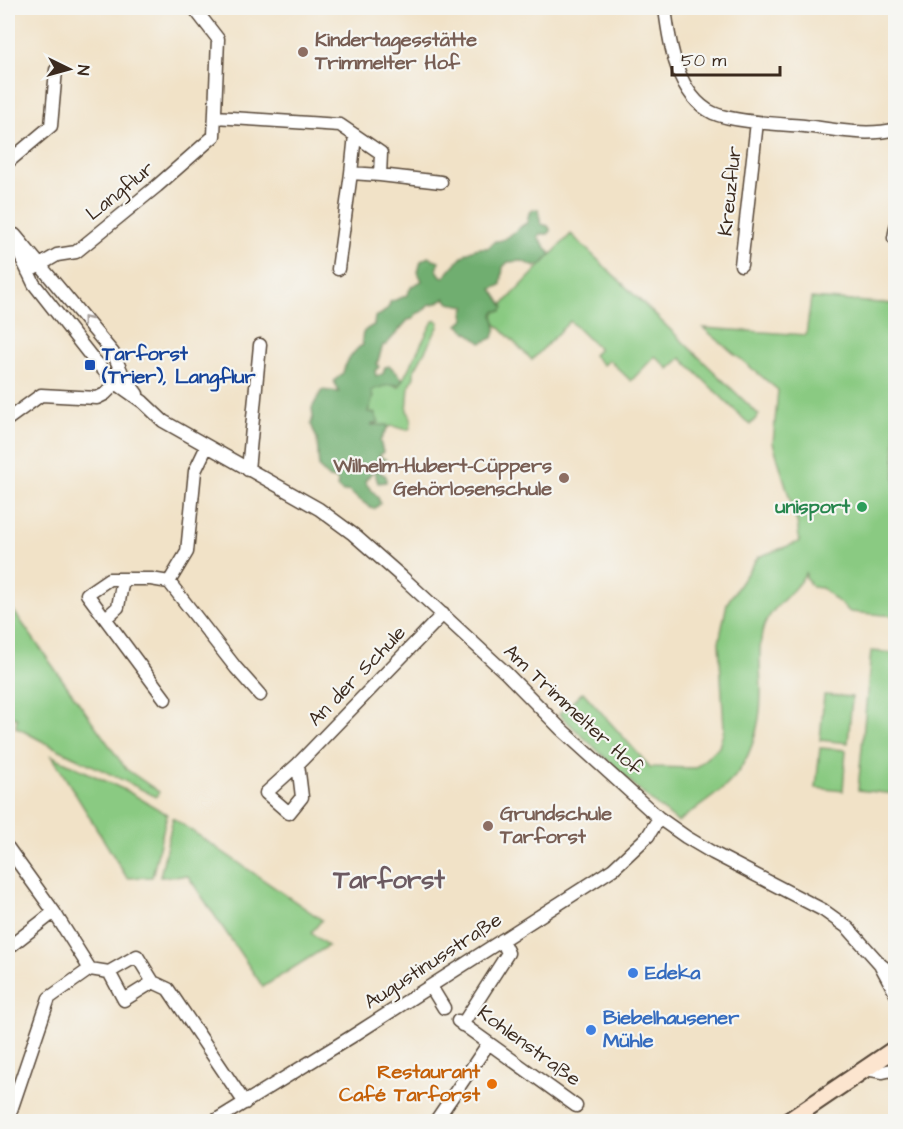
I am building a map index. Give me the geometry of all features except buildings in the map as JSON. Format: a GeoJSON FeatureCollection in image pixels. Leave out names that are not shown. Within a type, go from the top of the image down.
{"type":"FeatureCollection","features":[{"type":"Feature","properties":{"kind":"main road"},"geometry":{"type":"LineString","coordinates":[[787,1122],[896,1048]]}},
{"type":"Feature","properties":{"kind":"street","name":"Langflur"},"geometry":{"type":"LineString","coordinates":[[28,272],[57,255],[76,252],[214,136],[218,39],[194,8]]}},
{"type":"Feature","properties":{"kind":"street","name":"Kreuzflur"},"geometry":{"type":"LineString","coordinates":[[665,8],[668,32],[678,71],[694,98],[711,112],[757,122],[872,133],[896,129]]}},
{"type":"Feature","properties":{"kind":"street"},"geometry":{"type":"LineString","coordinates":[[8,162],[51,126],[56,70]]}},
{"type":"Feature","properties":{"kind":"street"},"geometry":{"type":"LineString","coordinates":[[215,117],[340,124],[381,153],[380,175]]}},
{"type":"Feature","properties":{"kind":"street","name":"Kreuzflur"},"geometry":{"type":"LineString","coordinates":[[741,265],[757,122]]}},
{"type":"Feature","properties":{"kind":"street"},"geometry":{"type":"LineString","coordinates":[[338,268],[355,135]]}},
{"type":"Feature","properties":{"kind":"street"},"geometry":{"type":"LineString","coordinates":[[351,172],[441,182]]}},
{"type":"Feature","properties":{"kind":"street","name":"Am Trimmelter Hof"},"geometry":{"type":"LineString","coordinates":[[8,228],[113,353],[119,379]]}},
{"type":"Feature","properties":{"kind":"street","name":"Am Trimmelter Hof"},"geometry":{"type":"LineString","coordinates":[[8,228],[34,284],[93,359],[119,379],[164,421],[335,520],[378,554],[506,673],[561,729],[660,818],[713,853],[823,910],[849,928],[881,965],[896,976]]}},
{"type":"Feature","properties":{"kind":"street"},"geometry":{"type":"LineString","coordinates":[[248,470],[260,345]]}},
{"type":"Feature","properties":{"kind":"street"},"geometry":{"type":"LineString","coordinates":[[8,419],[41,395],[97,398],[105,394],[119,379]]}},
{"type":"Feature","properties":{"kind":"street"},"geometry":{"type":"LineString","coordinates":[[169,582],[187,552],[195,471],[207,446]]}},
{"type":"Feature","properties":{"kind":"street"},"geometry":{"type":"LineString","coordinates":[[165,699],[87,594],[109,579],[169,582],[236,669],[260,695]]}},
{"type":"Feature","properties":{"kind":"street"},"geometry":{"type":"LineString","coordinates":[[106,618],[118,607],[123,579]]}},
{"type":"Feature","properties":{"kind":"street","name":"An der Schule"},"geometry":{"type":"LineString","coordinates":[[298,764],[443,614]]}},
{"type":"Feature","properties":{"kind":"street","name":"Augustinusstraße"},"geometry":{"type":"LineString","coordinates":[[213,1122],[351,1037],[613,869],[648,836],[660,818]]}},
{"type":"Feature","properties":{"kind":"street"},"geometry":{"type":"LineString","coordinates":[[8,851],[54,912],[90,969]]}},
{"type":"Feature","properties":{"kind":"street"},"geometry":{"type":"LineString","coordinates":[[8,948],[54,912]]}},
{"type":"Feature","properties":{"kind":"street","name":"Kohlenstraße"},"geometry":{"type":"LineString","coordinates":[[502,940],[508,953],[460,1023],[576,1106]]}},
{"type":"Feature","properties":{"kind":"street"},"geometry":{"type":"LineString","coordinates":[[8,1119],[49,998],[90,969],[109,972],[138,956],[153,982],[168,989],[245,1103]]}},
{"type":"Feature","properties":{"kind":"street","name":"Am Trimmelter Hof"},"geometry":{"type":"LineString","coordinates":[[881,965],[896,994]]}},
{"type":"Feature","properties":{"kind":"street"},"geometry":{"type":"LineString","coordinates":[[109,972],[124,999],[153,982]]}},
{"type":"Feature","properties":{"kind":"street"},"geometry":{"type":"LineString","coordinates":[[433,990],[444,1008]]}},
{"type":"Feature","properties":{"kind":"street"},"geometry":{"type":"LineString","coordinates":[[435,1122],[488,1044]]}},
{"type":"Feature","properties":{"kind":"street"},"geometry":{"type":"LineString","coordinates":[[866,1069],[883,1072],[896,1069]]}},
{"type":"Feature","properties":{"kind":"green space"},"geometry":{"type":"Polygon","coordinates":[[[538,209],[541,224],[548,226],[551,231],[548,234],[540,234],[538,237],[551,254],[542,264],[535,267],[522,261],[508,262],[503,267],[501,285],[492,289],[504,307],[502,311],[496,311],[493,314],[496,328],[493,338],[481,343],[458,325],[465,319],[463,314],[466,306],[449,303],[445,298],[428,305],[413,319],[408,320],[386,345],[383,345],[377,364],[379,367],[375,371],[376,376],[383,374],[385,367],[390,366],[403,379],[399,385],[385,386],[371,391],[373,397],[368,412],[374,413],[379,422],[371,425],[387,425],[388,427],[380,441],[383,452],[379,456],[388,463],[381,466],[378,471],[386,476],[386,482],[378,483],[374,470],[365,481],[378,497],[380,504],[374,509],[348,491],[343,492],[337,487],[336,479],[329,478],[319,468],[317,439],[311,424],[312,408],[322,390],[339,392],[334,381],[343,373],[353,353],[363,345],[364,332],[374,325],[375,317],[387,309],[390,302],[406,296],[412,286],[422,281],[418,272],[421,261],[428,257],[439,261],[437,270],[444,277],[468,252],[488,248],[495,241],[507,237],[527,223],[529,213],[538,209]]]}},
{"type":"Feature","properties":{"kind":"green space"},"geometry":{"type":"Polygon","coordinates":[[[571,234],[759,415],[750,425],[681,358],[669,369],[655,356],[631,381],[609,360],[603,365],[593,355],[599,349],[570,321],[532,360],[490,318],[571,234]]]}},
{"type":"Feature","properties":{"kind":"green space"},"geometry":{"type":"Polygon","coordinates":[[[811,298],[895,304],[895,616],[850,612],[822,588],[812,587],[806,578],[806,572],[764,626],[760,651],[759,719],[748,756],[726,786],[678,822],[650,800],[559,714],[583,692],[650,767],[695,768],[719,747],[724,729],[719,642],[727,603],[758,557],[799,542],[798,526],[773,443],[778,390],[703,328],[806,335],[811,298]]]}},
{"type":"Feature","properties":{"kind":"green space"},"geometry":{"type":"Polygon","coordinates":[[[433,321],[439,322],[438,327],[414,371],[409,387],[407,411],[411,419],[410,428],[407,430],[393,426],[378,429],[369,425],[365,395],[372,386],[392,384],[399,387],[433,321]]]}},
{"type":"Feature","properties":{"kind":"green space"},"geometry":{"type":"Polygon","coordinates":[[[8,603],[126,769],[159,792],[156,797],[16,727],[17,718],[8,716],[8,603]]]}},
{"type":"Feature","properties":{"kind":"green space"},"geometry":{"type":"Polygon","coordinates":[[[871,651],[895,653],[895,794],[858,790],[871,651]]]}},
{"type":"Feature","properties":{"kind":"green space"},"geometry":{"type":"Polygon","coordinates":[[[824,695],[852,697],[848,743],[820,740],[824,695]]]}},
{"type":"Feature","properties":{"kind":"green space"},"geometry":{"type":"Polygon","coordinates":[[[820,748],[846,750],[843,791],[816,788],[820,748]]]}},
{"type":"Feature","properties":{"kind":"green space"},"geometry":{"type":"Polygon","coordinates":[[[52,756],[127,791],[167,814],[152,877],[127,878],[52,756]]]}},
{"type":"Feature","properties":{"kind":"green space"},"geometry":{"type":"Polygon","coordinates":[[[173,818],[322,920],[311,933],[328,946],[263,987],[188,876],[160,877],[173,818]]]}},
{"type":"Feature","properties":{"kind":"place","name":"Kindertagesstätte Trimmelter Hof"},"geometry":{"type":"Point","coordinates":[303,52]}},
{"type":"Feature","properties":{"kind":"place","name":"Tarforst (Trier), Langflur"},"geometry":{"type":"Point","coordinates":[90,365]}},
{"type":"Feature","properties":{"kind":"place","name":"Wilhelm-Hubert-Cüppers Gehörlosenschule"},"geometry":{"type":"Point","coordinates":[564,478]}},
{"type":"Feature","properties":{"kind":"place","name":"unisport"},"geometry":{"type":"Point","coordinates":[862,507]}},
{"type":"Feature","properties":{"kind":"place","name":"Grundschule Tarforst"},"geometry":{"type":"Point","coordinates":[488,826]}},
{"type":"Feature","properties":{"kind":"place","name":"Edeka"},"geometry":{"type":"Point","coordinates":[633,973]}},
{"type":"Feature","properties":{"kind":"place","name":"Biebelhausener Mühle"},"geometry":{"type":"Point","coordinates":[591,1030]}},
{"type":"Feature","properties":{"kind":"place","name":"Restaurant Café Tarforst"},"geometry":{"type":"Point","coordinates":[492,1084]}},
{"type":"Feature","properties":{"kind":"district","name":"Tarforst"},"geometry":{"type":"Point","coordinates":[389,880]}}]}
